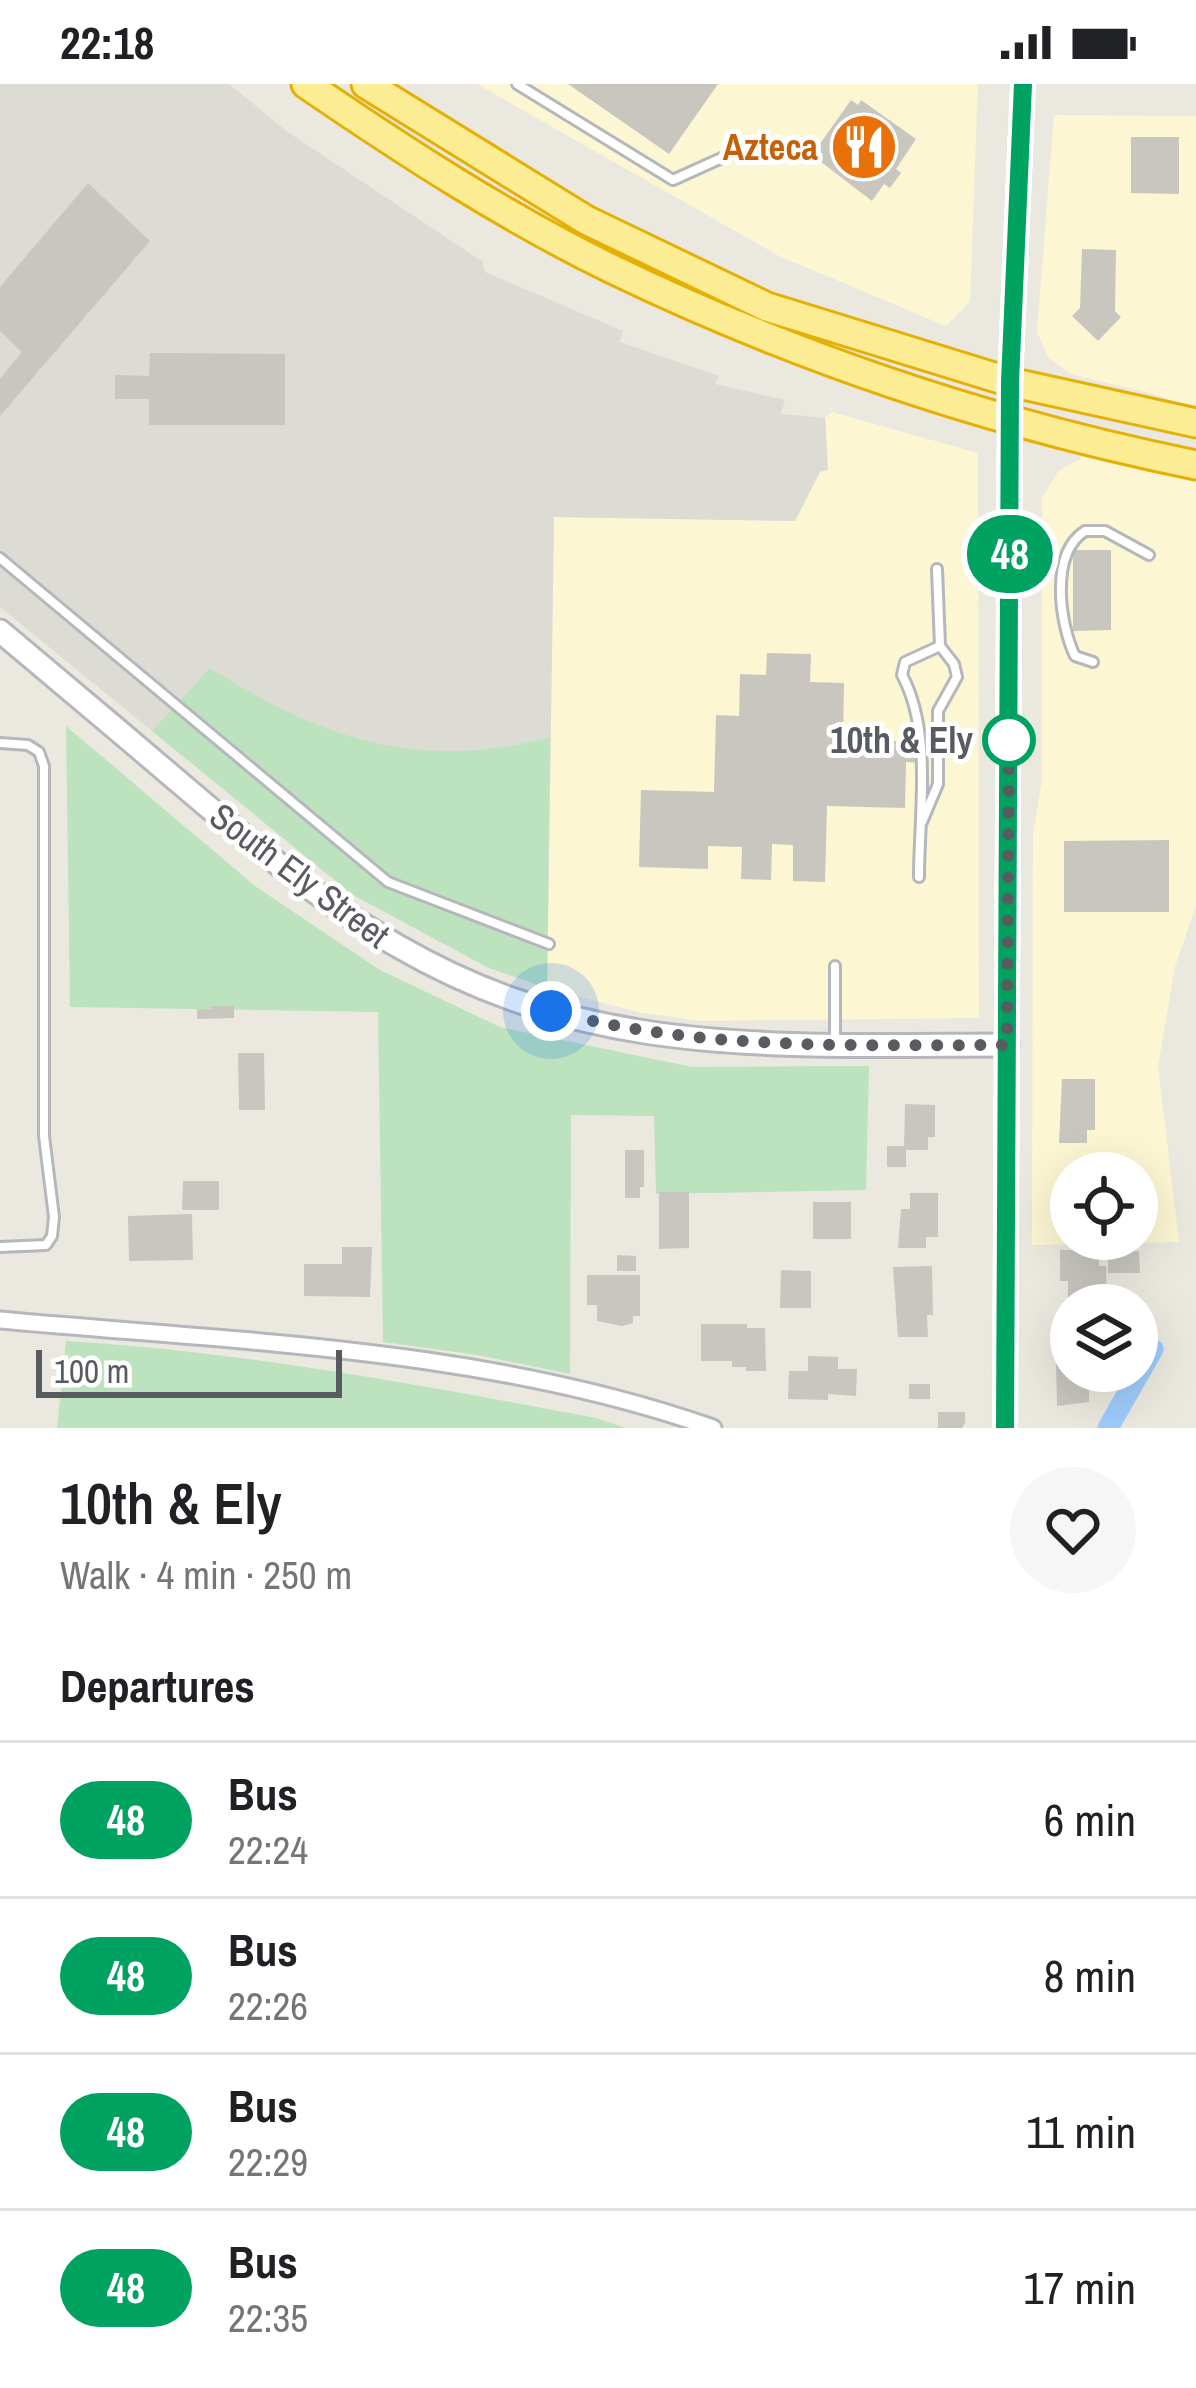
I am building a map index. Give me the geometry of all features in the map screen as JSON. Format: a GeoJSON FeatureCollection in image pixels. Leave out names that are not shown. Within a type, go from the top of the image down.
{"type":"FeatureCollection","features":[{"type":"Feature","properties":{"kind":"highway"},"geometry":{"type":"LineString","coordinates":[[307,84],[473,193],[609,267],[790,347],[1010,421],[1101,446],[1196,464]]}},
{"type":"Feature","properties":{"kind":"highway"},"geometry":{"type":"LineString","coordinates":[[366,84],[586,220],[767,307],[1010,382],[1196,424]]}},
{"type":"Feature","properties":{"kind":"main road"},"geometry":{"type":"LineString","coordinates":[[1005,1428],[1010,382],[1023,84]]}},
{"type":"Feature","properties":{"kind":"main road","name":"South Ely Street"},"geometry":{"type":"LineString","coordinates":[[0,631],[289,875],[390,944],[448,974],[512,1000],[643,1032],[702,1039],[1007,1045]]}},
{"type":"Feature","properties":{"kind":"street"},"geometry":{"type":"LineString","coordinates":[[0,1320],[420,1360],[582,1388],[713,1428]]}},
{"type":"Feature","properties":{"kind":"lane"},"geometry":{"type":"LineString","coordinates":[[517,84],[673,179],[726,156]]}},
{"type":"Feature","properties":{"kind":"lane"},"geometry":{"type":"LineString","coordinates":[[1094,662],[1075,656],[1064,633],[1063,578],[1072,544],[1085,531],[1105,531],[1148,555]]}},
{"type":"Feature","properties":{"kind":"lane"},"geometry":{"type":"LineString","coordinates":[[0,558],[388,882],[549,944]]}},
{"type":"Feature","properties":{"kind":"lane"},"geometry":{"type":"LineString","coordinates":[[919,829],[938,784],[938,711],[957,677],[954,664],[940,646],[937,569]]}},
{"type":"Feature","properties":{"kind":"lane"},"geometry":{"type":"LineString","coordinates":[[919,878],[920,762],[915,702],[902,675],[903,667],[919,653],[940,646]]}},
{"type":"Feature","properties":{"kind":"lane"},"geometry":{"type":"LineString","coordinates":[[0,743],[40,752],[44,766],[44,1136],[54,1217],[46,1245],[0,1247]]}},
{"type":"Feature","properties":{"kind":"lane"},"geometry":{"type":"LineString","coordinates":[[835,966],[835,1043]]}},
{"type":"Feature","properties":{"kind":"shaded area"},"geometry":{"type":"Polygon","coordinates":[[[0,84],[229,84],[289,133],[483,262],[485,272],[623,331],[620,342],[719,376],[715,384],[785,400],[781,414],[825,418],[828,470],[820,472],[795,521],[554,517],[547,988],[489,968],[353,895],[0,607],[0,84]]]}},
{"type":"Feature","properties":{"kind":"shaded area"},"geometry":{"type":"Polygon","coordinates":[[[477,84],[978,84],[970,302],[946,326],[779,256],[477,84]]]}},
{"type":"Feature","properties":{"kind":"shaded area"},"geometry":{"type":"Polygon","coordinates":[[[1054,115],[1196,116],[1196,409],[1071,374],[1049,358],[1037,332],[1054,115]]]}},
{"type":"Feature","properties":{"kind":"shaded area"},"geometry":{"type":"Polygon","coordinates":[[[832,412],[978,453],[979,1018],[701,1021],[638,1012],[547,988],[554,517],[795,521],[820,472],[828,469],[825,418],[832,412]]]}},
{"type":"Feature","properties":{"kind":"shaded area"},"geometry":{"type":"Polygon","coordinates":[[[1083,457],[1196,476],[1196,905],[1175,967],[1158,1066],[1179,1242],[1158,1242],[1158,1152],[1050,1152],[1050,1245],[1032,1245],[1033,833],[1042,781],[1042,498],[1059,470],[1083,457]]]}},
{"type":"Feature","properties":{"kind":"green space"},"geometry":{"type":"Polygon","coordinates":[[[210,668],[291,713],[372,742],[458,751],[550,737],[547,988],[489,968],[353,895],[152,731],[210,668]]]}},
{"type":"Feature","properties":{"kind":"green space"},"geometry":{"type":"Polygon","coordinates":[[[66,726],[255,886],[380,970],[500,1027],[692,1067],[869,1066],[866,1190],[656,1194],[654,1116],[571,1115],[570,1374],[383,1342],[378,1012],[70,1007],[66,726]]]}},
{"type":"Feature","properties":{"kind":"green space"},"geometry":{"type":"Polygon","coordinates":[[[66,1341],[332,1371],[596,1418],[626,1428],[57,1428],[66,1341]]]}},
{"type":"Feature","properties":{"kind":"building"},"geometry":{"type":"Polygon","coordinates":[[[568,84],[718,84],[669,154],[568,84]]]}},
{"type":"Feature","properties":{"kind":"building","name":"Azteca"},"geometry":{"type":"Polygon","coordinates":[[[851,100],[858,105],[861,100],[916,139],[896,169],[901,173],[890,188],[884,184],[872,201],[812,155],[851,100]]]}},
{"type":"Feature","properties":{"kind":"building"},"geometry":{"type":"Polygon","coordinates":[[[1131,137],[1179,137],[1179,194],[1131,193],[1131,137]]]}},
{"type":"Feature","properties":{"kind":"building"},"geometry":{"type":"Polygon","coordinates":[[[88,183],[150,241],[0,416],[0,379],[22,352],[0,331],[0,287],[88,183]]]}},
{"type":"Feature","properties":{"kind":"building"},"geometry":{"type":"Polygon","coordinates":[[[1082,249],[1116,250],[1115,311],[1121,317],[1098,341],[1072,316],[1080,308],[1082,249]]]}},
{"type":"Feature","properties":{"kind":"building"},"geometry":{"type":"Polygon","coordinates":[[[150,353],[285,354],[285,425],[149,425],[149,399],[115,399],[115,375],[149,376],[150,353]]]}},
{"type":"Feature","properties":{"kind":"building"},"geometry":{"type":"Polygon","coordinates":[[[1073,550],[1111,550],[1111,630],[1073,631],[1073,550]]]}},
{"type":"Feature","properties":{"kind":"building"},"geometry":{"type":"Polygon","coordinates":[[[767,653],[811,654],[810,682],[844,683],[843,740],[902,741],[901,752],[926,753],[926,763],[906,762],[905,808],[827,806],[825,882],[793,881],[793,845],[772,844],[771,880],[741,879],[742,847],[708,846],[708,869],[639,867],[641,790],[714,792],[716,715],[739,716],[740,674],[766,675],[767,653]]]}},
{"type":"Feature","properties":{"kind":"building"},"geometry":{"type":"Polygon","coordinates":[[[1169,840],[1169,912],[1064,912],[1064,841],[1169,840]]]}},
{"type":"Feature","properties":{"kind":"building"},"geometry":{"type":"Polygon","coordinates":[[[234,1006],[234,1018],[197,1019],[197,1009],[234,1006]]]}},
{"type":"Feature","properties":{"kind":"building"},"geometry":{"type":"Polygon","coordinates":[[[238,1053],[264,1053],[265,1110],[239,1110],[238,1053]]]}},
{"type":"Feature","properties":{"kind":"building"},"geometry":{"type":"Polygon","coordinates":[[[1062,1079],[1095,1079],[1095,1130],[1087,1130],[1087,1143],[1059,1143],[1062,1079]]]}},
{"type":"Feature","properties":{"kind":"building"},"geometry":{"type":"Polygon","coordinates":[[[905,1104],[935,1105],[935,1137],[928,1137],[928,1150],[906,1150],[906,1167],[887,1167],[887,1146],[904,1146],[905,1104]]]}},
{"type":"Feature","properties":{"kind":"building"},"geometry":{"type":"Polygon","coordinates":[[[625,1150],[644,1150],[640,1198],[625,1198],[625,1150]]]}},
{"type":"Feature","properties":{"kind":"building"},"geometry":{"type":"Polygon","coordinates":[[[183,1181],[219,1181],[219,1210],[182,1210],[183,1181]]]}},
{"type":"Feature","properties":{"kind":"building"},"geometry":{"type":"Polygon","coordinates":[[[659,1192],[689,1192],[689,1248],[659,1249],[659,1192]]]}},
{"type":"Feature","properties":{"kind":"building"},"geometry":{"type":"Polygon","coordinates":[[[910,1193],[938,1193],[938,1237],[926,1237],[926,1248],[898,1248],[901,1209],[910,1209],[910,1193]]]}},
{"type":"Feature","properties":{"kind":"building"},"geometry":{"type":"Polygon","coordinates":[[[813,1202],[851,1202],[851,1239],[813,1239],[813,1202]]]}},
{"type":"Feature","properties":{"kind":"building"},"geometry":{"type":"Polygon","coordinates":[[[192,1214],[193,1260],[129,1261],[128,1216],[192,1214]]]}},
{"type":"Feature","properties":{"kind":"building"},"geometry":{"type":"Polygon","coordinates":[[[342,1247],[372,1247],[370,1297],[304,1296],[304,1264],[342,1264],[342,1247]]]}},
{"type":"Feature","properties":{"kind":"building"},"geometry":{"type":"Polygon","coordinates":[[[617,1255],[636,1256],[636,1271],[617,1271],[617,1255]]]}},
{"type":"Feature","properties":{"kind":"building"},"geometry":{"type":"Polygon","coordinates":[[[1060,1260],[1099,1260],[1099,1266],[1106,1266],[1107,1284],[1060,1281],[1060,1260]]]}},
{"type":"Feature","properties":{"kind":"building"},"geometry":{"type":"Polygon","coordinates":[[[1108,1260],[1139,1260],[1140,1273],[1108,1273],[1108,1260]]]}},
{"type":"Feature","properties":{"kind":"building"},"geometry":{"type":"Polygon","coordinates":[[[932,1266],[933,1315],[927,1315],[928,1337],[898,1337],[893,1267],[932,1266]]]}},
{"type":"Feature","properties":{"kind":"building"},"geometry":{"type":"Polygon","coordinates":[[[781,1270],[811,1271],[811,1308],[780,1308],[781,1270]]]}},
{"type":"Feature","properties":{"kind":"building"},"geometry":{"type":"Polygon","coordinates":[[[587,1275],[640,1275],[640,1316],[622,1326],[597,1321],[597,1305],[587,1305],[587,1275]]]}},
{"type":"Feature","properties":{"kind":"building"},"geometry":{"type":"Polygon","coordinates":[[[701,1324],[765,1328],[766,1371],[732,1367],[732,1361],[701,1361],[701,1324]]]}},
{"type":"Feature","properties":{"kind":"building"},"geometry":{"type":"Polygon","coordinates":[[[808,1356],[838,1357],[838,1369],[857,1369],[856,1396],[788,1399],[789,1371],[808,1371],[808,1356]]]}},
{"type":"Feature","properties":{"kind":"building"},"geometry":{"type":"Polygon","coordinates":[[[909,1384],[930,1384],[930,1399],[909,1399],[909,1384]]]}},
{"type":"Feature","properties":{"kind":"building"},"geometry":{"type":"Polygon","coordinates":[[[1057,1392],[1089,1392],[1089,1402],[1057,1406],[1057,1392]]]}},
{"type":"Feature","properties":{"kind":"building"},"geometry":{"type":"Polygon","coordinates":[[[938,1412],[965,1412],[965,1423],[962,1428],[938,1428],[938,1412]]]}},
{"type":"Feature","properties":{"kind":"waterway"},"geometry":{"type":"LineString","coordinates":[[1108,1428],[1129,1392]]}},
{"type":"Feature","properties":{"kind":"bus line","name":"48"},"geometry":{"type":"LineString","coordinates":[[1005,1428],[1010,382],[1023,84]]}},
{"type":"Feature","properties":{"kind":"place","name":"Azteca"},"geometry":{"type":"Point","coordinates":[864,147]}},
{"type":"Feature","properties":{"kind":"place","name":"10th & Ely"},"geometry":{"type":"Point","coordinates":[1009,740]}},
{"type":"Feature","properties":{"kind":"route"},"geometry":{"type":"LineString","coordinates":[[551,1011],[643,1032],[702,1039],[1007,1045],[1009,740]]}}]}
